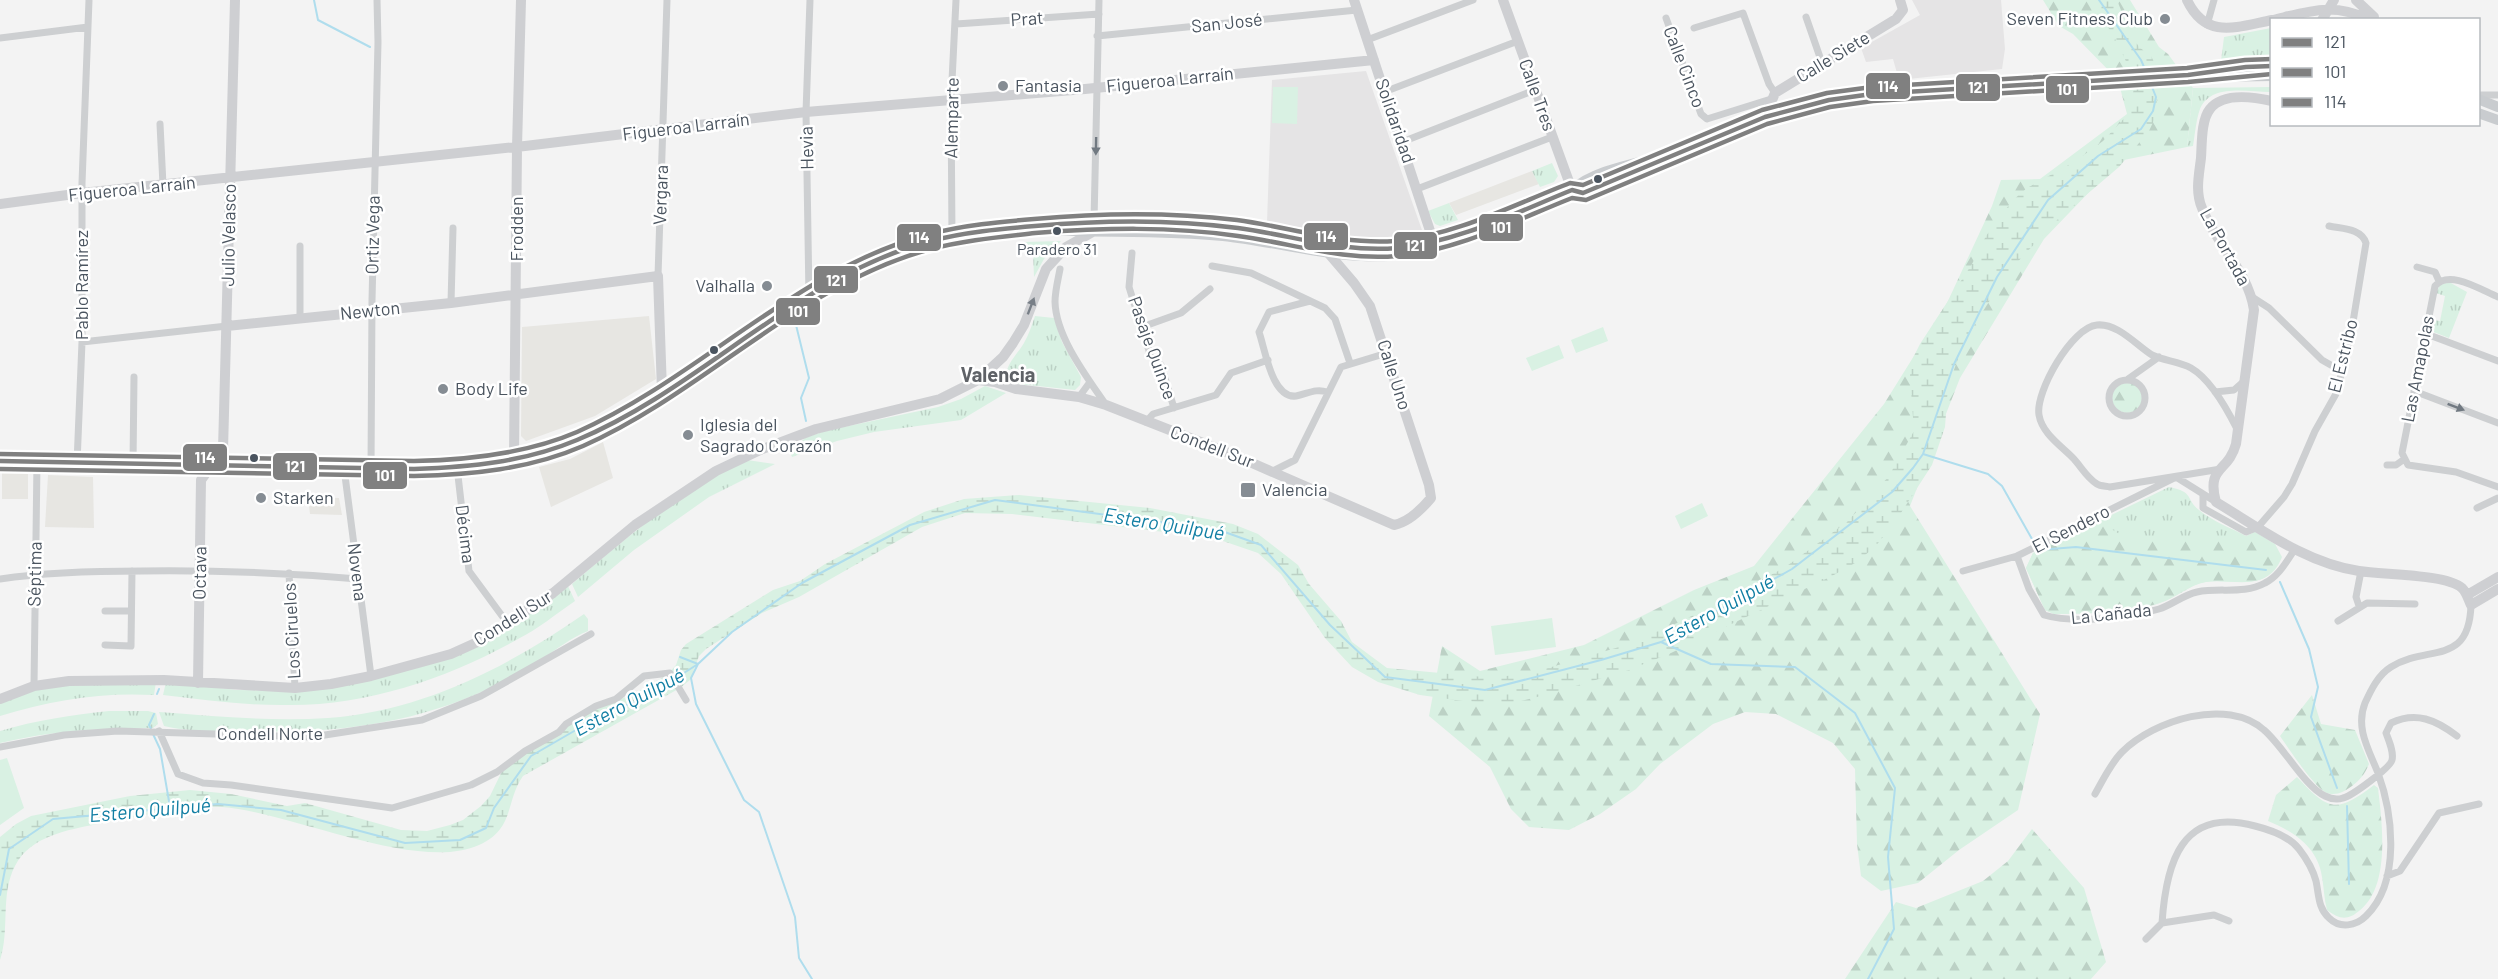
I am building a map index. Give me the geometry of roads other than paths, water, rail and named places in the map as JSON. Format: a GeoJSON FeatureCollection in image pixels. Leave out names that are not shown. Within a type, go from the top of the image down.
{"type":"FeatureCollection","features":[{"type":"Feature","properties":{"kind":"main road"},"geometry":{"type":"LineString","coordinates":[[2188,75],[2270,66]]}},
{"type":"Feature","properties":{"kind":"main road"},"geometry":{"type":"LineString","coordinates":[[1009,229],[1177,232],[1227,237],[1329,254],[1393,255],[1418,250],[1572,190],[1582,193],[1591,190],[1644,170],[1685,150],[1765,117],[1799,106],[1844,98],[1980,88],[2188,75],[2270,76]]}},
{"type":"Feature","properties":{"kind":"main road"},"geometry":{"type":"LineString","coordinates":[[2480,100],[2498,107]]}},
{"type":"Feature","properties":{"kind":"main road"},"geometry":{"type":"LineString","coordinates":[[2480,114],[2498,120]]}},
{"type":"Feature","properties":{"kind":"main road"},"geometry":{"type":"LineString","coordinates":[[0,461],[371,469],[457,467],[548,451],[584,437],[625,415],[840,278],[888,255],[932,240],[1009,229],[1094,221],[1197,223],[1320,244],[1379,249],[1434,243]]}},
{"type":"Feature","properties":{"kind":"street","name":"Pablo Ramírez"},"geometry":{"type":"LineString","coordinates":[[77,463],[82,342],[82,193],[89,0]]}},
{"type":"Feature","properties":{"kind":"street","name":"Julio Velasco"},"geometry":{"type":"LineString","coordinates":[[212,466],[223,450],[235,0]]}},
{"type":"Feature","properties":{"kind":"street","name":"Ortiz Vega"},"geometry":{"type":"LineString","coordinates":[[371,469],[377,0]]}},
{"type":"Feature","properties":{"kind":"street","name":"Frodden"},"geometry":{"type":"LineString","coordinates":[[514,458],[517,147],[522,0]]}},
{"type":"Feature","properties":{"kind":"street","name":"Vergara"},"geometry":{"type":"LineString","coordinates":[[662,391],[658,276],[667,0]]}},
{"type":"Feature","properties":{"kind":"street","name":"Hevia"},"geometry":{"type":"LineString","coordinates":[[808,297],[806,112],[810,0]]}},
{"type":"Feature","properties":{"kind":"street","name":"Alemparte"},"geometry":{"type":"LineString","coordinates":[[952,237],[951,101],[956,0]]}},
{"type":"Feature","properties":{"kind":"street"},"geometry":{"type":"LineString","coordinates":[[1097,232],[1094,221],[1099,0]]}},
{"type":"Feature","properties":{"kind":"street"},"geometry":{"type":"LineString","coordinates":[[1367,40],[1473,0]]}},
{"type":"Feature","properties":{"kind":"street","name":"Calle Tres"},"geometry":{"type":"LineString","coordinates":[[1503,0],[1572,190]]}},
{"type":"Feature","properties":{"kind":"street","name":"Calle Siete"},"geometry":{"type":"LineString","coordinates":[[1773,96],[1822,63],[1900,16],[1903,10],[1900,0]]}},
{"type":"Feature","properties":{"kind":"street"},"geometry":{"type":"LineString","coordinates":[[2187,0],[2193,12],[2207,25],[2218,29],[2270,20]]}},
{"type":"Feature","properties":{"kind":"street"},"geometry":{"type":"LineString","coordinates":[[2207,25],[2214,0]]}},
{"type":"Feature","properties":{"kind":"street"},"geometry":{"type":"LineString","coordinates":[[2356,0],[2374,18]]}},
{"type":"Feature","properties":{"kind":"street","name":"Solidaridad"},"geometry":{"type":"LineString","coordinates":[[1356,5],[1434,243]]}},
{"type":"Feature","properties":{"kind":"street","name":"San José"},"geometry":{"type":"LineString","coordinates":[[1097,36],[1356,5]]}},
{"type":"Feature","properties":{"kind":"street"},"geometry":{"type":"LineString","coordinates":[[2323,18],[2331,5]]}},
{"type":"Feature","properties":{"kind":"street"},"geometry":{"type":"LineString","coordinates":[[2281,18],[2331,5],[2366,18]]}},
{"type":"Feature","properties":{"kind":"street"},"geometry":{"type":"LineString","coordinates":[[1694,28],[1743,13],[1773,96],[1765,117]]}},
{"type":"Feature","properties":{"kind":"street","name":"Prat"},"geometry":{"type":"LineString","coordinates":[[956,24],[1099,14]]}},
{"type":"Feature","properties":{"kind":"street"},"geometry":{"type":"LineString","coordinates":[[2295,15],[2308,18]]}},
{"type":"Feature","properties":{"kind":"street"},"geometry":{"type":"LineString","coordinates":[[1806,17],[1822,63]]}},
{"type":"Feature","properties":{"kind":"street","name":"Calle Cinco"},"geometry":{"type":"LineString","coordinates":[[1666,18],[1701,114],[1707,119],[1773,96]]}},
{"type":"Feature","properties":{"kind":"street"},"geometry":{"type":"LineString","coordinates":[[0,38],[88,27]]}},
{"type":"Feature","properties":{"kind":"street"},"geometry":{"type":"LineString","coordinates":[[1384,92],[1518,41]]}},
{"type":"Feature","properties":{"kind":"street","name":"Figueroa Larraín"},"geometry":{"type":"LineString","coordinates":[[0,204],[82,193],[517,147],[806,112],[1096,88],[1374,60]]}},
{"type":"Feature","properties":{"kind":"street"},"geometry":{"type":"LineString","coordinates":[[1402,142],[1535,90]]}},
{"type":"Feature","properties":{"kind":"street"},"geometry":{"type":"LineString","coordinates":[[2480,95],[2498,94]]}},
{"type":"Feature","properties":{"kind":"street"},"geometry":{"type":"LineString","coordinates":[[2257,98],[2270,95]]}},
{"type":"Feature","properties":{"kind":"street","name":"La Portada"},"geometry":{"type":"LineString","coordinates":[[2216,502],[2212,487],[2221,469],[2234,453],[2253,323],[2252,297],[2244,276],[2202,210],[2198,188],[2204,126],[2209,109],[2220,101],[2231,98],[2257,98],[2270,101]]}},
{"type":"Feature","properties":{"kind":"street"},"geometry":{"type":"LineString","coordinates":[[160,124],[163,185]]}},
{"type":"Feature","properties":{"kind":"street"},"geometry":{"type":"LineString","coordinates":[[1418,189],[1552,137]]}},
{"type":"Feature","properties":{"kind":"street","name":"El Estribo"},"geometry":{"type":"LineString","coordinates":[[2258,527],[2292,484],[2314,431],[2337,392],[2343,372],[2366,243],[2363,236],[2356,232],[2329,226]]}},
{"type":"Feature","properties":{"kind":"street"},"geometry":{"type":"LineString","coordinates":[[451,303],[453,228]]}},
{"type":"Feature","properties":{"kind":"street","name":"Condell Sur"},"geometry":{"type":"LineString","coordinates":[[0,699],[34,686],[69,681],[198,682],[295,688],[371,676],[451,654],[482,640],[508,624],[568,581],[656,510],[716,471],[759,450],[816,429],[930,402],[952,395],[978,380],[1003,357],[1024,325],[1046,269],[1066,247],[1097,232]]}},
{"type":"Feature","properties":{"kind":"street","name":"Calle Uno"},"geometry":{"type":"LineString","coordinates":[[1320,244],[1354,283],[1370,306],[1387,353],[1429,485],[1431,498],[1414,516]]}},
{"type":"Feature","properties":{"kind":"street"},"geometry":{"type":"LineString","coordinates":[[300,246],[300,318]]}},
{"type":"Feature","properties":{"kind":"street","name":"Pasaje Quince"},"geometry":{"type":"LineString","coordinates":[[1132,253],[1129,287],[1151,357],[1161,365],[1174,408]]}},
{"type":"Feature","properties":{"kind":"street"},"geometry":{"type":"LineString","coordinates":[[1212,266],[1251,273],[1325,308],[1335,319],[1350,363]]}},
{"type":"Feature","properties":{"kind":"street"},"geometry":{"type":"LineString","coordinates":[[2417,267],[2435,272],[2439,281],[2451,278],[2498,297]]}},
{"type":"Feature","properties":{"kind":"street"},"geometry":{"type":"LineString","coordinates":[[1060,269],[1056,289],[1057,316],[1075,358],[1106,405]]}},
{"type":"Feature","properties":{"kind":"street","name":"Newton"},"geometry":{"type":"LineString","coordinates":[[82,342],[451,303],[658,276]]}},
{"type":"Feature","properties":{"kind":"street","name":"Las Amapolas"},"geometry":{"type":"LineString","coordinates":[[2403,460],[2402,453],[2424,333],[2433,292],[2439,281]]}},
{"type":"Feature","properties":{"kind":"street"},"geometry":{"type":"LineString","coordinates":[[1142,327],[1181,313],[1210,289]]}},
{"type":"Feature","properties":{"kind":"street"},"geometry":{"type":"LineString","coordinates":[[2252,297],[2269,308],[2322,360],[2343,372]]}},
{"type":"Feature","properties":{"kind":"street"},"geometry":{"type":"LineString","coordinates":[[1310,301],[1269,312],[1259,332],[1277,387],[1286,395],[1294,396],[1320,389],[1327,392]]}},
{"type":"Feature","properties":{"kind":"street"},"geometry":{"type":"LineString","coordinates":[[2221,469],[2110,487],[2098,485],[2083,473],[2073,458],[2044,428],[2039,417],[2038,402],[2071,341],[2085,328],[2098,325],[2111,327],[2159,357],[2192,368],[2215,392],[2238,431]]}},
{"type":"Feature","properties":{"kind":"street"},"geometry":{"type":"LineString","coordinates":[[2424,333],[2498,361]]}},
{"type":"Feature","properties":{"kind":"street"},"geometry":{"type":"LineString","coordinates":[[1273,471],[1295,460],[1341,367],[1387,353]]}},
{"type":"Feature","properties":{"kind":"street"},"geometry":{"type":"LineString","coordinates":[[1003,357],[999,374],[1003,384]]}},
{"type":"Feature","properties":{"kind":"street"},"geometry":{"type":"LineString","coordinates":[[2128,379],[2140,384],[2146,395],[2139,412],[2127,416],[2112,408],[2109,397],[2113,386],[2117,382],[2128,379],[2159,357]]}},
{"type":"Feature","properties":{"kind":"street"},"geometry":{"type":"LineString","coordinates":[[1146,422],[1153,414],[1216,395],[1231,373],[1268,360]]}},
{"type":"Feature","properties":{"kind":"street"},"geometry":{"type":"LineString","coordinates":[[133,464],[134,377]]}},
{"type":"Feature","properties":{"kind":"street","name":"Condell Sur"},"geometry":{"type":"LineString","coordinates":[[978,380],[1003,384],[1016,389],[1079,397],[1106,405],[1273,471],[1394,525],[1401,524],[1414,516]]}},
{"type":"Feature","properties":{"kind":"street"},"geometry":{"type":"LineString","coordinates":[[1079,397],[1090,382]]}},
{"type":"Feature","properties":{"kind":"street"},"geometry":{"type":"LineString","coordinates":[[2215,392],[2234,390],[2243,382]]}},
{"type":"Feature","properties":{"kind":"street"},"geometry":{"type":"LineString","coordinates":[[2414,391],[2498,423]]}},
{"type":"Feature","properties":{"kind":"street"},"geometry":{"type":"LineString","coordinates":[[2387,465],[2396,465],[2403,460],[2408,465],[2456,472],[2498,487]]}},
{"type":"Feature","properties":{"kind":"street","name":"Séptima"},"geometry":{"type":"LineString","coordinates":[[34,686],[37,462]]}},
{"type":"Feature","properties":{"kind":"street","name":"Octava"},"geometry":{"type":"LineString","coordinates":[[198,682],[201,480],[212,466]]}},
{"type":"Feature","properties":{"kind":"street","name":"Décima"},"geometry":{"type":"LineString","coordinates":[[457,467],[469,571],[508,624]]}},
{"type":"Feature","properties":{"kind":"street","name":"Novena"},"geometry":{"type":"LineString","coordinates":[[344,468],[371,676]]}},
{"type":"Feature","properties":{"kind":"street"},"geometry":{"type":"LineString","coordinates":[[2162,923],[2165,891],[2179,848],[2196,832],[2224,821],[2236,820],[2281,835],[2297,847],[2313,871],[2320,904],[2328,917],[2338,923],[2355,924],[2366,916],[2379,898],[2387,876],[2389,829],[2378,774],[2361,725],[2364,707],[2380,676],[2391,667],[2448,649],[2462,640],[2470,624],[2469,600],[2463,589],[2453,583],[2361,571],[2325,563],[2295,549],[2176,477]]}},
{"type":"Feature","properties":{"kind":"street","name":"El Sendero"},"geometry":{"type":"LineString","coordinates":[[1963,571],[2017,556],[2176,477]]}},
{"type":"Feature","properties":{"kind":"street"},"geometry":{"type":"LineString","coordinates":[[2203,494],[2203,508],[2246,532],[2258,527]]}},
{"type":"Feature","properties":{"kind":"street"},"geometry":{"type":"LineString","coordinates":[[2477,508],[2498,498]]}},
{"type":"Feature","properties":{"kind":"street","name":"La Cañada"},"geometry":{"type":"LineString","coordinates":[[2017,556],[2029,589],[2044,615],[2056,619],[2136,614],[2160,609],[2188,594],[2246,590],[2274,577],[2295,549]]}},
{"type":"Feature","properties":{"kind":"street"},"geometry":{"type":"LineString","coordinates":[[105,645],[131,646],[132,571]]}},
{"type":"Feature","properties":{"kind":"street"},"geometry":{"type":"LineString","coordinates":[[0,579],[34,574],[132,571],[289,573],[358,579]]}},
{"type":"Feature","properties":{"kind":"street"},"geometry":{"type":"LineString","coordinates":[[2359,606],[2356,597],[2361,571]]}},
{"type":"Feature","properties":{"kind":"street","name":"Los Ciruelos"},"geometry":{"type":"LineString","coordinates":[[289,573],[295,688]]}},
{"type":"Feature","properties":{"kind":"street"},"geometry":{"type":"LineString","coordinates":[[2469,600],[2498,577]]}},
{"type":"Feature","properties":{"kind":"street"},"geometry":{"type":"LineString","coordinates":[[2469,600],[2498,589]]}},
{"type":"Feature","properties":{"kind":"street"},"geometry":{"type":"LineString","coordinates":[[2338,621],[2367,603],[2415,604]]}},
{"type":"Feature","properties":{"kind":"street"},"geometry":{"type":"LineString","coordinates":[[105,611],[131,611]]}},
{"type":"Feature","properties":{"kind":"street","name":"Condell Norte"},"geometry":{"type":"LineString","coordinates":[[0,747],[64,735],[118,730],[312,737],[422,720],[481,696],[591,634]]}},
{"type":"Feature","properties":{"kind":"street"},"geometry":{"type":"LineString","coordinates":[[159,731],[178,774],[203,783],[393,808],[471,785],[497,772],[559,732],[566,724],[596,706],[616,699],[644,676],[670,673],[686,700]]}},
{"type":"Feature","properties":{"kind":"street"},"geometry":{"type":"LineString","coordinates":[[2095,794],[2122,752],[2139,739],[2184,719],[2212,713],[2243,717],[2258,725],[2271,736],[2316,790],[2327,797],[2342,799],[2388,768],[2392,762],[2393,755],[2386,733],[2391,723],[2403,717],[2432,720],[2457,736]]}},
{"type":"Feature","properties":{"kind":"street"},"geometry":{"type":"LineString","coordinates":[[2387,876],[2400,872],[2439,813],[2479,804]]}},
{"type":"Feature","properties":{"kind":"street"},"geometry":{"type":"LineString","coordinates":[[2146,939],[2162,923],[2214,915],[2229,921]]}},
{"type":"Feature","properties":{"kind":"waterway"},"geometry":{"type":"LineString","coordinates":[[314,0],[318,20],[370,47]]}},
{"type":"Feature","properties":{"kind":"waterway","name":"Estero Quilpué"},"geometry":{"type":"LineString","coordinates":[[2099,0],[2141,60],[2147,74]]}},
{"type":"Feature","properties":{"kind":"waterway","name":"Estero Quilpué"},"geometry":{"type":"LineString","coordinates":[[676,678],[698,664],[732,632],[802,583],[910,525],[995,500],[1219,530],[1261,545],[1330,625],[1385,677],[1485,690],[1661,642],[1792,569],[1892,492],[1913,468],[1923,454],[1954,364],[1997,277],[2048,200],[2098,156],[2141,129],[2153,111],[2156,97],[2150,82]]}},
{"type":"Feature","properties":{"kind":"waterway"},"geometry":{"type":"LineString","coordinates":[[796,325],[809,378],[801,398],[806,421]]}},
{"type":"Feature","properties":{"kind":"waterway"},"geometry":{"type":"LineString","coordinates":[[1923,454],[1988,474],[2002,486],[2032,539]]}},
{"type":"Feature","properties":{"kind":"waterway"},"geometry":{"type":"LineString","coordinates":[[2038,550],[2076,547],[2266,570]]}},
{"type":"Feature","properties":{"kind":"waterway"},"geometry":{"type":"LineString","coordinates":[[2280,582],[2309,649],[2318,687],[2311,717],[2337,788]]}},
{"type":"Feature","properties":{"kind":"waterway"},"geometry":{"type":"LineString","coordinates":[[1661,642],[1711,664],[1795,667],[1855,713],[1895,788],[1888,857],[1894,929],[1868,979]]}},
{"type":"Feature","properties":{"kind":"waterway"},"geometry":{"type":"LineString","coordinates":[[680,657],[698,664],[691,678],[696,704],[744,800],[759,812],[795,917],[799,958],[812,979]]}},
{"type":"Feature","properties":{"kind":"waterway","name":"Estero Quilpué"},"geometry":{"type":"LineString","coordinates":[[0,895],[9,849],[53,819],[218,804],[281,810],[405,843],[460,840],[486,828],[494,808],[531,756],[607,712],[641,700],[671,681]]}},
{"type":"Feature","properties":{"kind":"waterway"},"geometry":{"type":"LineString","coordinates":[[157,694],[159,689]]}},
{"type":"Feature","properties":{"kind":"waterway"},"geometry":{"type":"LineString","coordinates":[[151,729],[149,725],[154,714]]}},
{"type":"Feature","properties":{"kind":"waterway"},"geometry":{"type":"LineString","coordinates":[[153,734],[160,749],[170,807]]}},
{"type":"Feature","properties":{"kind":"waterway"},"geometry":{"type":"LineString","coordinates":[[2347,806],[2349,884]]}},
{"type":"Feature","properties":{"kind":"place","name":"Seven Fitness Club"},"geometry":{"type":"Point","coordinates":[2165,19]}},
{"type":"Feature","properties":{"kind":"place","name":"Fantasia"},"geometry":{"type":"Point","coordinates":[1003,86]}},
{"type":"Feature","properties":{"kind":"place","name":"Paradero 31"},"geometry":{"type":"Point","coordinates":[1057,231]}},
{"type":"Feature","properties":{"kind":"place","name":"Valhalla"},"geometry":{"type":"Point","coordinates":[767,286]}},
{"type":"Feature","properties":{"kind":"place","name":"Body Life"},"geometry":{"type":"Point","coordinates":[443,389]}},
{"type":"Feature","properties":{"kind":"place","name":"Iglesia del Sagrado Corazón"},"geometry":{"type":"Point","coordinates":[688,435]}},
{"type":"Feature","properties":{"kind":"place","name":"Valencia"},"geometry":{"type":"Point","coordinates":[1248,490]}},
{"type":"Feature","properties":{"kind":"place","name":"Starken"},"geometry":{"type":"Point","coordinates":[261,498]}},
{"type":"Feature","properties":{"kind":"district","name":"Valencia"},"geometry":{"type":"Point","coordinates":[998,375]}}]}
